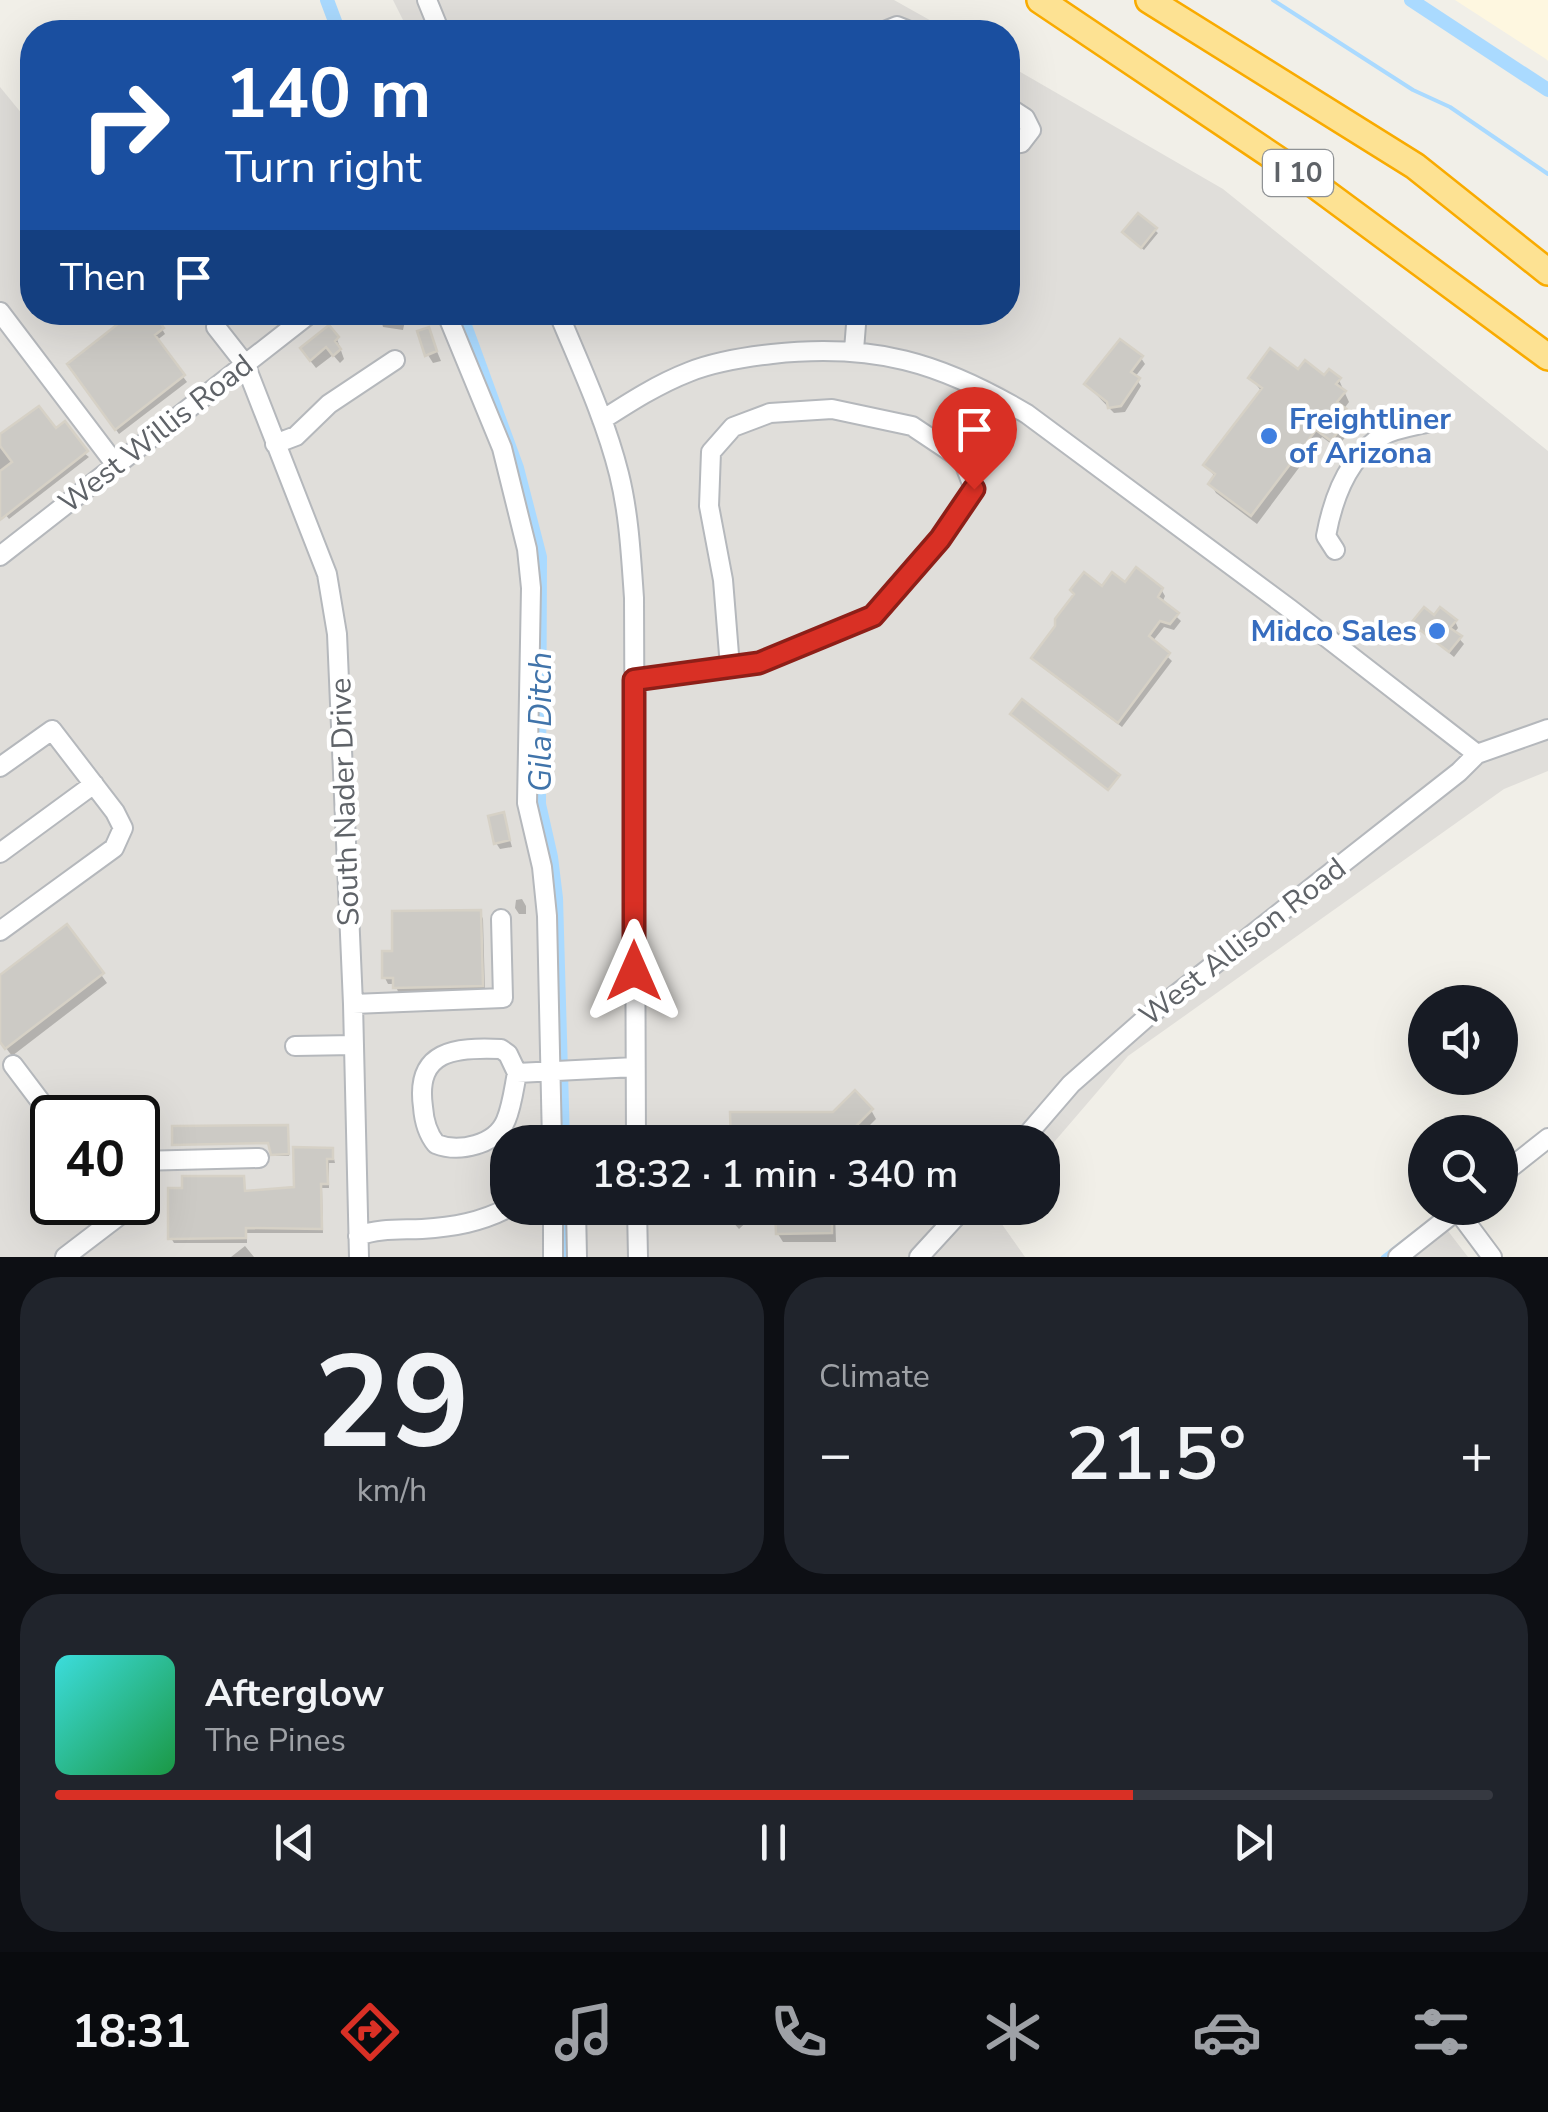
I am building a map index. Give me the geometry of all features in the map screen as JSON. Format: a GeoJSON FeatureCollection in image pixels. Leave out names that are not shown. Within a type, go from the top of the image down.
{"type":"FeatureCollection","features":[{"type":"Feature","properties":{"kind":"highway","name":"I 10"},"geometry":{"type":"LineString","coordinates":[[1040,0],[1296,172],[1548,357]]}},
{"type":"Feature","properties":{"kind":"highway","name":"I 10"},"geometry":{"type":"LineString","coordinates":[[1149,0],[1415,166],[1548,272]]}},
{"type":"Feature","properties":{"kind":"street"},"geometry":{"type":"LineString","coordinates":[[1020,114],[1030,130],[1020,143]]}},
{"type":"Feature","properties":{"kind":"street"},"geometry":{"type":"LineString","coordinates":[[0,312],[116,465]]}},
{"type":"Feature","properties":{"kind":"street","name":"West Willis Road"},"geometry":{"type":"LineString","coordinates":[[0,556],[295,325]]}},
{"type":"Feature","properties":{"kind":"street"},"geometry":{"type":"LineString","coordinates":[[451,325],[502,448],[527,549],[531,588],[527,803],[546,900],[552,1125]]}},
{"type":"Feature","properties":{"kind":"street"},"geometry":{"type":"LineString","coordinates":[[563,325],[602,420],[619,474],[629,531],[634,598],[636,1125]]}},
{"type":"Feature","properties":{"kind":"street"},"geometry":{"type":"LineString","coordinates":[[854,350],[856,325]]}},
{"type":"Feature","properties":{"kind":"street","name":"South Nader Drive"},"geometry":{"type":"LineString","coordinates":[[216,328],[245,364],[327,574],[337,634],[359,1257]]}},
{"type":"Feature","properties":{"kind":"street"},"geometry":{"type":"LineString","coordinates":[[602,420],[662,383],[693,370],[756,356],[854,350],[908,360],[988,391],[1027,414],[1290,609],[1476,754],[1548,729]]}},
{"type":"Feature","properties":{"kind":"street"},"geometry":{"type":"LineString","coordinates":[[275,444],[296,436],[329,404],[395,360]]}},
{"type":"Feature","properties":{"kind":"street"},"geometry":{"type":"LineString","coordinates":[[634,680],[730,667],[759,663],[873,616],[940,539],[974,489],[963,460],[912,426],[832,409],[770,413],[733,427],[711,452],[709,506],[723,580],[730,667]]}},
{"type":"Feature","properties":{"kind":"street"},"geometry":{"type":"LineString","coordinates":[[1335,550],[1326,536],[1332,506],[1344,479],[1369,446],[1386,434],[1430,422]]}},
{"type":"Feature","properties":{"kind":"street"},"geometry":{"type":"LineString","coordinates":[[0,767],[52,730],[115,812],[122,828],[114,848],[0,931]]}},
{"type":"Feature","properties":{"kind":"street","name":"West Allison Road"},"geometry":{"type":"LineString","coordinates":[[1036,1125],[1090,1065],[1460,772],[1476,754]]}},
{"type":"Feature","properties":{"kind":"street"},"geometry":{"type":"LineString","coordinates":[[0,853],[94,784]]}},
{"type":"Feature","properties":{"kind":"street"},"geometry":{"type":"LineString","coordinates":[[353,1004],[503,998],[501,920]]}},
{"type":"Feature","properties":{"kind":"street"},"geometry":{"type":"LineString","coordinates":[[295,1046],[354,1045]]}},
{"type":"Feature","properties":{"kind":"street"},"geometry":{"type":"LineString","coordinates":[[502,1048],[517,1073],[506,1121],[499,1132],[484,1142],[461,1148],[436,1144],[424,1120],[422,1076],[426,1066],[450,1052],[502,1048]]}},
{"type":"Feature","properties":{"kind":"street"},"geometry":{"type":"LineString","coordinates":[[13,1065],[36,1095]]}},
{"type":"Feature","properties":{"kind":"street"},"geometry":{"type":"LineString","coordinates":[[517,1073],[635,1067]]}},
{"type":"Feature","properties":{"kind":"street"},"geometry":{"type":"LineString","coordinates":[[1518,1162],[1548,1138]]}},
{"type":"Feature","properties":{"kind":"street"},"geometry":{"type":"LineString","coordinates":[[160,1160],[258,1158]]}},
{"type":"Feature","properties":{"kind":"street"},"geometry":{"type":"LineString","coordinates":[[358,1236],[372,1230],[424,1229],[490,1217]]}},
{"type":"Feature","properties":{"kind":"street"},"geometry":{"type":"LineString","coordinates":[[65,1257],[107,1225]]}},
{"type":"Feature","properties":{"kind":"street"},"geometry":{"type":"LineString","coordinates":[[553,1225],[553,1257]]}},
{"type":"Feature","properties":{"kind":"street"},"geometry":{"type":"LineString","coordinates":[[576,1225],[577,1257]]}},
{"type":"Feature","properties":{"kind":"street"},"geometry":{"type":"LineString","coordinates":[[637,1225],[638,1257]]}},
{"type":"Feature","properties":{"kind":"street"},"geometry":{"type":"LineString","coordinates":[[918,1257],[948,1225]]}},
{"type":"Feature","properties":{"kind":"street"},"geometry":{"type":"LineString","coordinates":[[1398,1257],[1439,1225]]}},
{"type":"Feature","properties":{"kind":"street"},"geometry":{"type":"LineString","coordinates":[[1470,1225],[1492,1257]]}},
{"type":"Feature","properties":{"kind":"shaded area"},"geometry":{"type":"Polygon","coordinates":[[[393,0],[894,0],[930,20],[403,20],[393,0]]]}},
{"type":"Feature","properties":{"kind":"shaded area"},"geometry":{"type":"Polygon","coordinates":[[[1455,0],[1548,0],[1548,61],[1546,59],[1455,0]]]}},
{"type":"Feature","properties":{"kind":"shaded area"},"geometry":{"type":"Polygon","coordinates":[[[1020,72],[1223,189],[1548,451],[1548,771],[1504,789],[1128,1056],[1060,1135],[1060,1125],[490,1125],[490,1225],[1002,1225],[1025,1257],[0,1257],[0,87],[20,111],[20,325],[1020,325],[1020,72]]]}},
{"type":"Feature","properties":{"kind":"shaded area"},"geometry":{"type":"Polygon","coordinates":[[[1448,1231],[1468,1257],[1414,1257],[1448,1231]]]}},
{"type":"Feature","properties":{"kind":"building"},"geometry":{"type":"Polygon","coordinates":[[[1138,213],[1157,228],[1141,248],[1122,232],[1138,213]]]}},
{"type":"Feature","properties":{"kind":"building"},"geometry":{"type":"Polygon","coordinates":[[[116,325],[162,325],[164,328],[155,335],[185,375],[115,430],[67,364],[116,325]]]}},
{"type":"Feature","properties":{"kind":"building"},"geometry":{"type":"Polygon","coordinates":[[[329,325],[339,337],[335,341],[341,349],[333,356],[326,347],[310,361],[300,348],[329,325]]]}},
{"type":"Feature","properties":{"kind":"building"},"geometry":{"type":"Polygon","coordinates":[[[429,327],[437,351],[425,356],[417,331],[429,327]]]}},
{"type":"Feature","properties":{"kind":"building"},"geometry":{"type":"Polygon","coordinates":[[[1120,339],[1143,356],[1131,372],[1140,378],[1121,406],[1108,408],[1107,402],[1084,384],[1120,339]]]}},
{"type":"Feature","properties":{"kind":"building","name":"Freightliner of Arizona"},"geometry":{"type":"Polygon","coordinates":[[[1270,348],[1298,369],[1305,360],[1324,375],[1329,369],[1341,378],[1336,384],[1346,391],[1337,402],[1352,413],[1331,441],[1316,430],[1251,516],[1208,484],[1215,474],[1203,465],[1262,388],[1248,378],[1270,348]]]}},
{"type":"Feature","properties":{"kind":"building"},"geometry":{"type":"Polygon","coordinates":[[[39,406],[56,428],[65,421],[88,451],[0,520],[0,471],[12,462],[0,446],[0,434],[39,406]]]}},
{"type":"Feature","properties":{"kind":"building"},"geometry":{"type":"Polygon","coordinates":[[[1136,567],[1163,588],[1158,597],[1179,613],[1170,624],[1160,621],[1149,636],[1170,653],[1118,723],[1031,658],[1055,626],[1055,619],[1074,594],[1070,590],[1084,572],[1102,586],[1112,572],[1125,582],[1136,567]]]}},
{"type":"Feature","properties":{"kind":"building"},"geometry":{"type":"Polygon","coordinates":[[[1424,607],[1434,615],[1440,607],[1457,620],[1450,628],[1462,636],[1449,652],[1411,623],[1424,607]]]}},
{"type":"Feature","properties":{"kind":"building"},"geometry":{"type":"Polygon","coordinates":[[[1022,699],[1120,775],[1108,790],[1010,714],[1022,699]]]}},
{"type":"Feature","properties":{"kind":"building"},"geometry":{"type":"Polygon","coordinates":[[[504,812],[510,840],[494,844],[488,816],[504,812]]]}},
{"type":"Feature","properties":{"kind":"building"},"geometry":{"type":"Polygon","coordinates":[[[481,910],[483,986],[393,988],[393,978],[382,978],[382,951],[392,951],[392,911],[481,910]]]}},
{"type":"Feature","properties":{"kind":"building"},"geometry":{"type":"Polygon","coordinates":[[[67,924],[104,973],[5,1049],[0,1042],[0,975],[67,924]]]}},
{"type":"Feature","properties":{"kind":"building"},"geometry":{"type":"Polygon","coordinates":[[[855,1090],[873,1109],[857,1125],[730,1125],[730,1112],[833,1112],[855,1090]]]}},
{"type":"Feature","properties":{"kind":"building"},"geometry":{"type":"Polygon","coordinates":[[[288,1125],[289,1154],[271,1155],[268,1143],[172,1145],[172,1126],[288,1125]]]}},
{"type":"Feature","properties":{"kind":"building"},"geometry":{"type":"Polygon","coordinates":[[[293,1147],[333,1148],[333,1159],[327,1159],[328,1184],[321,1184],[322,1229],[246,1228],[246,1238],[168,1239],[168,1188],[182,1188],[182,1176],[244,1176],[245,1191],[294,1187],[293,1147]]]}},
{"type":"Feature","properties":{"kind":"building"},"geometry":{"type":"Polygon","coordinates":[[[776,1225],[832,1225],[832,1233],[776,1234],[776,1225]]]}},
{"type":"Feature","properties":{"kind":"waterway","name":"Gila Ditch"},"geometry":{"type":"LineString","coordinates":[[327,0],[334,20]]}},
{"type":"Feature","properties":{"kind":"waterway"},"geometry":{"type":"LineString","coordinates":[[1273,0],[1413,90],[1450,107],[1548,174]]}},
{"type":"Feature","properties":{"kind":"waterway"},"geometry":{"type":"LineString","coordinates":[[1411,0],[1548,90]]}},
{"type":"Feature","properties":{"kind":"waterway","name":"Gila Ditch"},"geometry":{"type":"LineString","coordinates":[[465,325],[517,468],[540,557],[539,804],[556,898],[563,1125]]}},
{"type":"Feature","properties":{"kind":"waterway","name":"Gila Ditch"},"geometry":{"type":"LineString","coordinates":[[564,1225],[565,1257]]}},
{"type":"Feature","properties":{"kind":"waterway"},"geometry":{"type":"LineString","coordinates":[[1383,1257],[1425,1225]]}},
{"type":"Feature","properties":{"kind":"place","name":"Freightliner of Arizona"},"geometry":{"type":"Point","coordinates":[1269,436]}},
{"type":"Feature","properties":{"kind":"place","name":"Midco Sales"},"geometry":{"type":"Point","coordinates":[1437,631]}},
{"type":"Feature","properties":{"kind":"route"},"geometry":{"type":"LineString","coordinates":[[634,971],[634,680],[759,663],[873,616],[940,539],[974,489]]}}]}
